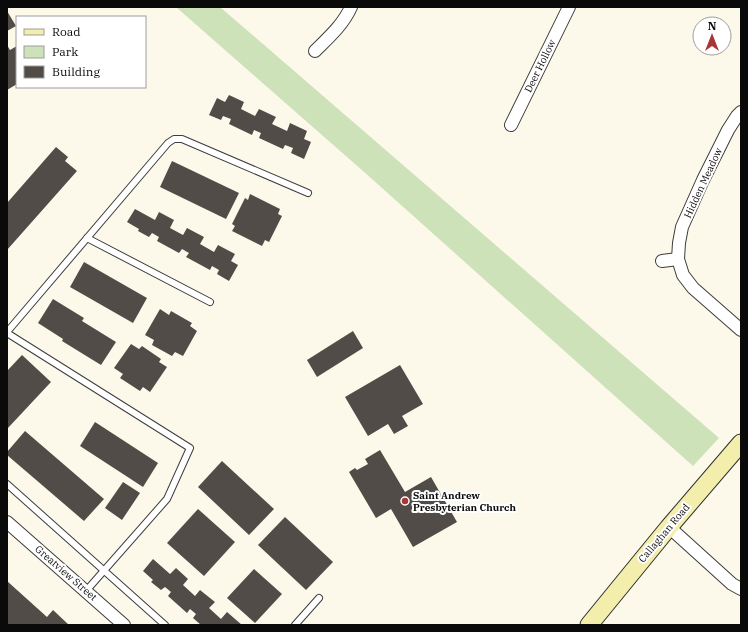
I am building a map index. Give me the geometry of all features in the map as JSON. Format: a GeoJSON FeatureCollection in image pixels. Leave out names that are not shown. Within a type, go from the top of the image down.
{"type":"FeatureCollection","features":[{"type":"Feature","properties":{"kind":"main road","name":"Callaghan Road"},"geometry":{"type":"LineString","coordinates":[[589,625],[669,527],[741,443]]}},
{"type":"Feature","properties":{"kind":"street"},"geometry":{"type":"LineString","coordinates":[[315,51],[337,29],[348,14],[351,7]]}},
{"type":"Feature","properties":{"kind":"street","name":"Deer Hollow"},"geometry":{"type":"LineString","coordinates":[[511,125],[569,7]]}},
{"type":"Feature","properties":{"kind":"street","name":"Hidden Meadow"},"geometry":{"type":"LineString","coordinates":[[741,112],[728,130],[682,227],[678,259],[683,275],[693,288],[741,330]]}},
{"type":"Feature","properties":{"kind":"street"},"geometry":{"type":"LineString","coordinates":[[662,260],[678,259]]}},
{"type":"Feature","properties":{"kind":"street","name":"Greatview Street"},"geometry":{"type":"LineString","coordinates":[[7,522],[124,625]]}},
{"type":"Feature","properties":{"kind":"street"},"geometry":{"type":"LineString","coordinates":[[669,527],[732,584],[741,589]]}},
{"type":"Feature","properties":{"kind":"lane"},"geometry":{"type":"LineString","coordinates":[[86,591],[167,499],[190,448],[7,333],[168,143],[174,139],[182,139],[308,193]]}},
{"type":"Feature","properties":{"kind":"lane"},"geometry":{"type":"LineString","coordinates":[[87,238],[210,302]]}},
{"type":"Feature","properties":{"kind":"lane"},"geometry":{"type":"LineString","coordinates":[[7,484],[165,625]]}},
{"type":"Feature","properties":{"kind":"lane"},"geometry":{"type":"LineString","coordinates":[[295,625],[319,598]]}},
{"type":"Feature","properties":{"kind":"green space"},"geometry":{"type":"Polygon","coordinates":[[[176,7],[220,7],[719,438],[693,466],[363,171],[176,7]]]}},
{"type":"Feature","properties":{"kind":"building"},"geometry":{"type":"Polygon","coordinates":[[[7,11],[16,26],[7,31],[7,11]]]}},
{"type":"Feature","properties":{"kind":"building"},"geometry":{"type":"Polygon","coordinates":[[[7,45],[10,50],[16,47],[16,85],[7,90],[7,45]]]}},
{"type":"Feature","properties":{"kind":"building"},"geometry":{"type":"Polygon","coordinates":[[[229,95],[244,102],[241,109],[255,116],[259,109],[276,117],[272,124],[287,131],[290,123],[307,131],[304,139],[311,142],[304,159],[291,153],[293,148],[285,145],[283,149],[259,138],[261,133],[254,130],[252,135],[229,124],[231,119],[223,116],[221,120],[209,115],[217,98],[225,102],[229,95]]]}},
{"type":"Feature","properties":{"kind":"building"},"geometry":{"type":"Polygon","coordinates":[[[56,147],[68,157],[65,161],[77,171],[7,250],[7,203],[56,147]]]}},
{"type":"Feature","properties":{"kind":"building"},"geometry":{"type":"Polygon","coordinates":[[[172,161],[239,193],[226,219],[160,187],[172,161]]]}},
{"type":"Feature","properties":{"kind":"building"},"geometry":{"type":"Polygon","coordinates":[[[250,194],[280,209],[278,214],[282,216],[269,242],[265,240],[262,246],[232,231],[235,226],[232,224],[245,198],[248,200],[250,194]]]}},
{"type":"Feature","properties":{"kind":"building"},"geometry":{"type":"Polygon","coordinates":[[[135,209],[155,220],[159,212],[174,220],[170,228],[183,235],[187,228],[204,237],[200,244],[214,252],[218,245],[235,254],[231,261],[238,265],[229,281],[217,274],[219,270],[212,266],[210,270],[186,257],[189,253],[182,249],[179,253],[157,241],[159,237],[152,233],[149,237],[138,231],[139,229],[127,222],[135,209]]]}},
{"type":"Feature","properties":{"kind":"building"},"geometry":{"type":"Polygon","coordinates":[[[84,262],[147,298],[133,323],[70,287],[84,262]]]}},
{"type":"Feature","properties":{"kind":"building"},"geometry":{"type":"Polygon","coordinates":[[[53,299],[84,318],[82,321],[116,342],[101,365],[62,341],[63,339],[38,323],[53,299]]]}},
{"type":"Feature","properties":{"kind":"building"},"geometry":{"type":"Polygon","coordinates":[[[160,309],[169,315],[171,311],[192,323],[190,326],[197,331],[183,356],[175,352],[172,356],[152,345],[154,340],[145,335],[160,309]]]}},
{"type":"Feature","properties":{"kind":"building"},"geometry":{"type":"Polygon","coordinates":[[[353,331],[363,348],[317,377],[307,360],[353,331]]]}},
{"type":"Feature","properties":{"kind":"building"},"geometry":{"type":"Polygon","coordinates":[[[131,344],[139,349],[142,346],[161,359],[159,362],[167,367],[150,392],[143,387],[140,391],[120,378],[123,374],[114,368],[131,344]]]}},
{"type":"Feature","properties":{"kind":"building"},"geometry":{"type":"Polygon","coordinates":[[[22,355],[51,382],[7,429],[7,371],[22,355]]]}},
{"type":"Feature","properties":{"kind":"building"},"geometry":{"type":"Polygon","coordinates":[[[400,365],[423,404],[402,416],[408,426],[394,434],[388,424],[368,436],[345,397],[400,365]]]}},
{"type":"Feature","properties":{"kind":"building"},"geometry":{"type":"Polygon","coordinates":[[[95,422],[158,463],[143,487],[80,446],[95,422]]]}},
{"type":"Feature","properties":{"kind":"building"},"geometry":{"type":"Polygon","coordinates":[[[25,431],[104,499],[84,521],[7,455],[7,452],[25,431]]]}},
{"type":"Feature","properties":{"kind":"building","name":"Saint Andrew Presbyterian Church"},"geometry":{"type":"Polygon","coordinates":[[[380,450],[405,492],[431,477],[457,522],[413,547],[391,509],[376,518],[349,472],[355,468],[357,470],[368,464],[365,459],[380,450]]]}},
{"type":"Feature","properties":{"kind":"building"},"geometry":{"type":"Polygon","coordinates":[[[222,461],[274,509],[249,535],[198,487],[222,461]]]}},
{"type":"Feature","properties":{"kind":"building"},"geometry":{"type":"Polygon","coordinates":[[[123,482],[140,493],[122,520],[105,508],[123,482]]]}},
{"type":"Feature","properties":{"kind":"building"},"geometry":{"type":"Polygon","coordinates":[[[198,509],[235,542],[204,576],[167,543],[198,509]]]}},
{"type":"Feature","properties":{"kind":"building"},"geometry":{"type":"Polygon","coordinates":[[[285,517],[333,562],[306,590],[258,545],[285,517]]]}},
{"type":"Feature","properties":{"kind":"building"},"geometry":{"type":"Polygon","coordinates":[[[153,559],[170,574],[176,568],[188,579],[183,585],[195,596],[200,590],[215,602],[209,608],[221,619],[227,612],[242,625],[201,625],[193,618],[196,614],[190,609],[187,613],[168,596],[171,592],[165,587],[161,590],[151,582],[153,580],[143,571],[153,559]]]}},
{"type":"Feature","properties":{"kind":"building"},"geometry":{"type":"Polygon","coordinates":[[[254,569],[282,594],[255,623],[227,598],[254,569]]]}},
{"type":"Feature","properties":{"kind":"building"},"geometry":{"type":"Polygon","coordinates":[[[7,581],[47,617],[53,610],[69,625],[7,625],[7,581]]]}},
{"type":"Feature","properties":{"kind":"place","name":"Saint Andrew Presbyterian Church"},"geometry":{"type":"Point","coordinates":[405,501]}}]}
